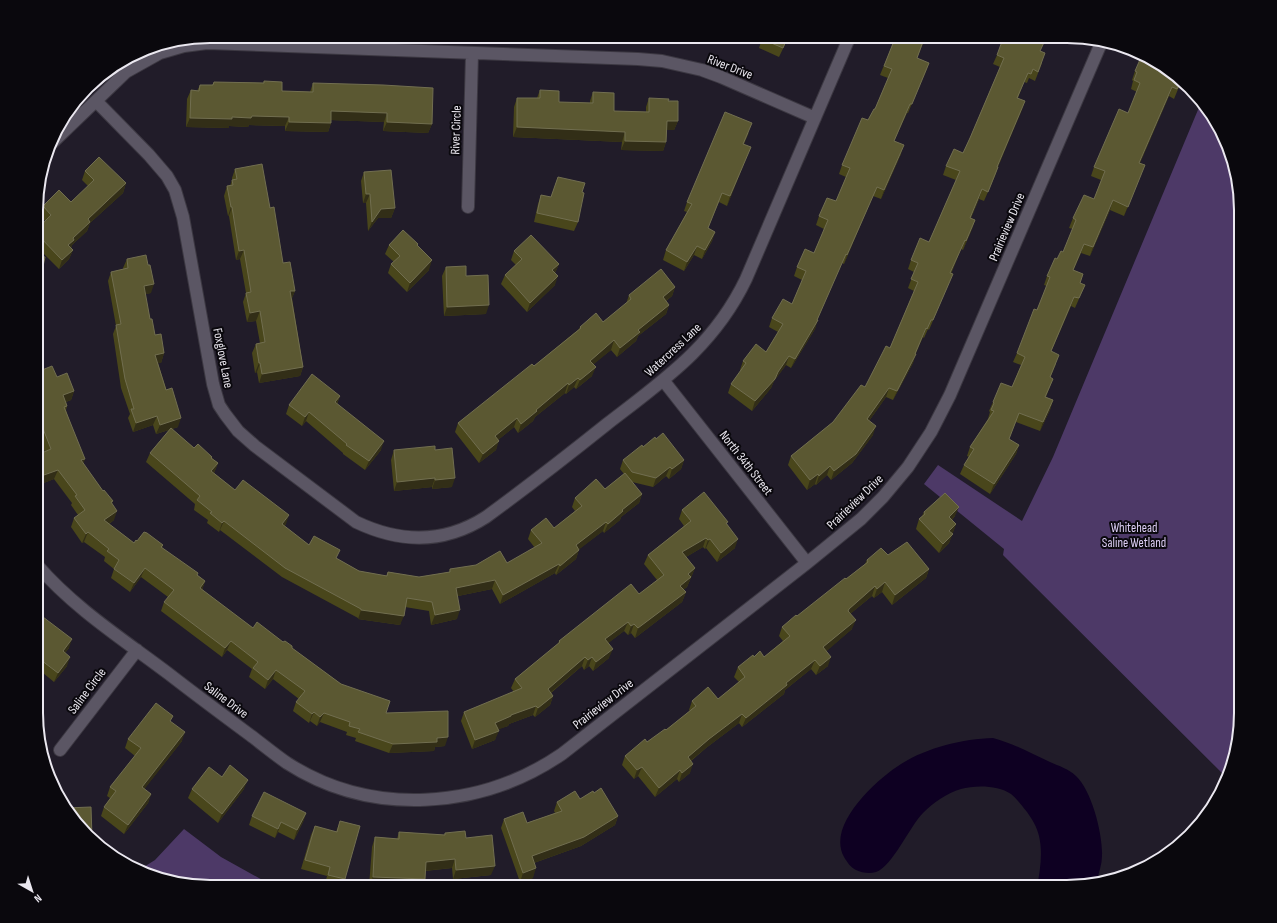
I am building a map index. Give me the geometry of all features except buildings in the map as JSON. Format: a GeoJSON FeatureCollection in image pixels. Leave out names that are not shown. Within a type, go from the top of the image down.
{"type":"FeatureCollection","features":[{"type":"Feature","properties":{"kind":"street","name":"River Drive"},"geometry":{"type":"LineString","coordinates":[[96,101],[126,72],[149,58],[172,49],[207,43]]}},
{"type":"Feature","properties":{"kind":"street","name":"River Drive"},"geometry":{"type":"LineString","coordinates":[[299,43],[472,54],[638,59],[682,65],[721,77],[815,118]]}},
{"type":"Feature","properties":{"kind":"street","name":"Watercress Lane"},"geometry":{"type":"LineString","coordinates":[[421,538],[459,531],[481,520],[663,380],[700,346],[721,322],[740,292],[847,43]]}},
{"type":"Feature","properties":{"kind":"street","name":"Prairieview Drive"},"geometry":{"type":"LineString","coordinates":[[427,800],[455,797],[489,790],[524,776],[550,762],[807,563],[853,526],[883,497],[908,467],[931,432],[950,395],[1100,46]]}},
{"type":"Feature","properties":{"kind":"street","name":"River Circle"},"geometry":{"type":"LineString","coordinates":[[468,207],[472,54]]}},
{"type":"Feature","properties":{"kind":"street"},"geometry":{"type":"LineString","coordinates":[[61,135],[96,101]]}},
{"type":"Feature","properties":{"kind":"street","name":"Foxglove Lane"},"geometry":{"type":"LineString","coordinates":[[96,101],[156,162],[167,176],[175,190],[183,217],[213,384],[220,405],[230,422],[255,446],[356,522],[368,528],[392,535],[421,538]]}},
{"type":"Feature","properties":{"kind":"street","name":"North 34th Street"},"geometry":{"type":"LineString","coordinates":[[663,380],[807,563]]}},
{"type":"Feature","properties":{"kind":"street","name":"Saline Drive"},"geometry":{"type":"LineString","coordinates":[[43,570],[68,596],[137,650],[211,707],[297,768],[331,784],[353,792],[403,800],[427,800]]}},
{"type":"Feature","properties":{"kind":"street","name":"Saline Circle"},"geometry":{"type":"LineString","coordinates":[[60,750],[137,650]]}},
{"type":"Feature","properties":{"kind":"green space","name":"Whitehead Saline Wetland"},"geometry":{"type":"Polygon","coordinates":[[[1199,108],[1212,127],[1221,146],[1231,178],[1234,199],[1234,724],[1231,745],[1222,773],[1003,555],[1004,549],[924,484],[938,465],[1022,521],[1053,457],[1199,108]]]}},
{"type":"Feature","properties":{"kind":"green space"},"geometry":{"type":"Polygon","coordinates":[[[184,829],[221,857],[262,880],[199,880],[178,877],[145,866],[155,860],[184,829]]]}},
{"type":"Feature","properties":{"kind":"shaded area"},"geometry":{"type":"Polygon","coordinates":[[[993,738],[1015,746],[1067,770],[1076,776],[1082,783],[1092,802],[1101,837],[1102,859],[1098,877],[1078,880],[1038,880],[1041,849],[1037,829],[1027,812],[1011,794],[993,787],[967,788],[956,791],[940,799],[918,819],[894,855],[882,869],[876,872],[866,873],[856,870],[849,865],[844,857],[840,844],[842,831],[848,817],[857,804],[879,780],[901,764],[923,753],[958,742],[993,738]]]}}]}
